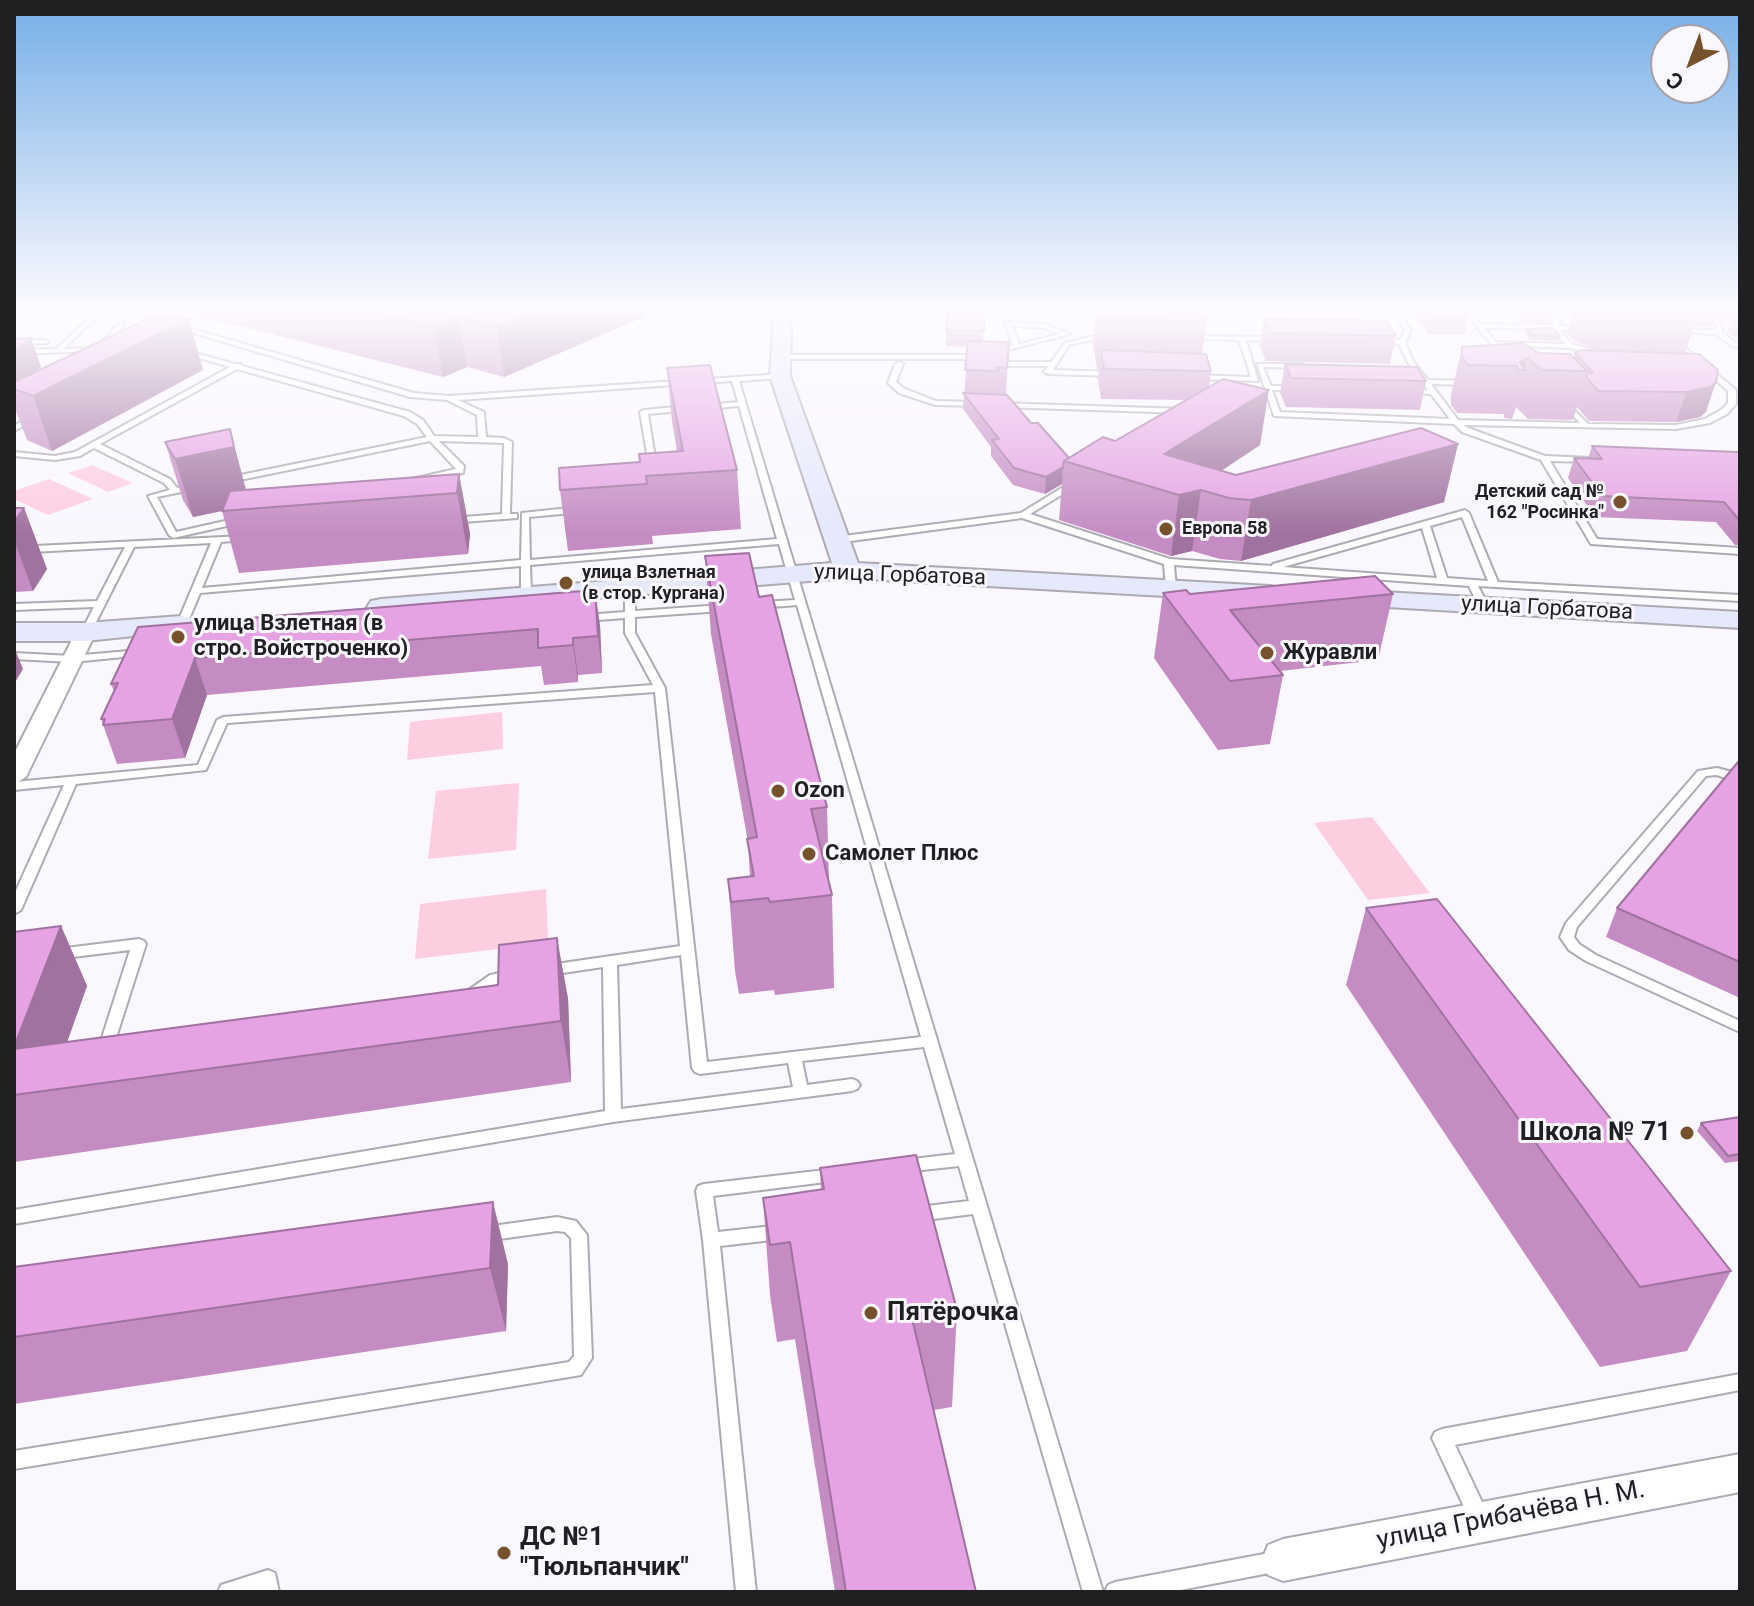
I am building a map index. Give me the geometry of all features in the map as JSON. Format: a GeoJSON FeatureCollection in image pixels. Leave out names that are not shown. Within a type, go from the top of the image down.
{"type":"FeatureCollection","features":[{"type":"Feature","properties":{"kind":"main road"},"geometry":{"type":"LineString","coordinates":[[787,385],[847,570]]}},
{"type":"Feature","properties":{"kind":"main road","name":"улица Горбатова"},"geometry":{"type":"LineString","coordinates":[[354,610],[847,570],[1170,575],[1483,591],[1740,620]]}},
{"type":"Feature","properties":{"kind":"main road"},"geometry":{"type":"LineString","coordinates":[[14,632],[86,632],[213,622]]}},
{"type":"Feature","properties":{"kind":"street"},"geometry":{"type":"LineString","coordinates":[[15,776],[86,632]]}},
{"type":"Feature","properties":{"kind":"street","name":"улица Грибачёва Н. М."},"geometry":{"type":"LineString","coordinates":[[1283,1560],[1740,1473]]}},
{"type":"Feature","properties":{"kind":"lane"},"geometry":{"type":"LineString","coordinates":[[14,454],[64,458],[95,445],[203,385]]}},
{"type":"Feature","properties":{"kind":"lane"},"geometry":{"type":"LineString","coordinates":[[14,550],[130,547],[170,540],[460,471],[461,468],[420,422],[407,414],[307,385]]}},
{"type":"Feature","properties":{"kind":"lane"},"geometry":{"type":"LineString","coordinates":[[378,385],[413,395],[449,398],[645,385]]}},
{"type":"Feature","properties":{"kind":"lane"},"geometry":{"type":"LineString","coordinates":[[737,385],[1093,1592]]}},
{"type":"Feature","properties":{"kind":"lane"},"geometry":{"type":"LineString","coordinates":[[894,385],[902,391],[935,403],[983,404]]}},
{"type":"Feature","properties":{"kind":"lane"},"geometry":{"type":"LineString","coordinates":[[1228,385],[1230,390]]}},
{"type":"Feature","properties":{"kind":"lane"},"geometry":{"type":"LineString","coordinates":[[1267,385],[1277,414]]}},
{"type":"Feature","properties":{"kind":"lane"},"geometry":{"type":"LineString","coordinates":[[1428,385],[1465,430],[1544,458],[1604,461]]}},
{"type":"Feature","properties":{"kind":"lane"},"geometry":{"type":"LineString","coordinates":[[1264,414],[1676,427],[1707,421],[1732,404],[1732,390],[1727,385]]}},
{"type":"Feature","properties":{"kind":"lane"},"geometry":{"type":"LineString","coordinates":[[1268,388],[1313,389]]}},
{"type":"Feature","properties":{"kind":"lane"},"geometry":{"type":"LineString","coordinates":[[1403,391],[1432,392]]}},
{"type":"Feature","properties":{"kind":"lane"},"geometry":{"type":"LineString","coordinates":[[449,398],[481,414],[482,438]]}},
{"type":"Feature","properties":{"kind":"lane"},"geometry":{"type":"LineString","coordinates":[[1561,398],[1586,426]]}},
{"type":"Feature","properties":{"kind":"lane"},"geometry":{"type":"LineString","coordinates":[[655,484],[644,412],[742,404]]}},
{"type":"Feature","properties":{"kind":"lane"},"geometry":{"type":"LineString","coordinates":[[999,405],[1190,412]]}},
{"type":"Feature","properties":{"kind":"lane"},"geometry":{"type":"LineString","coordinates":[[1514,411],[1525,424]]}},
{"type":"Feature","properties":{"kind":"lane"},"geometry":{"type":"LineString","coordinates":[[14,429],[42,414]]}},
{"type":"Feature","properties":{"kind":"lane"},"geometry":{"type":"LineString","coordinates":[[170,540],[152,496],[432,438],[482,438],[508,442],[506,516]]}},
{"type":"Feature","properties":{"kind":"lane"},"geometry":{"type":"LineString","coordinates":[[95,445],[167,481],[175,491]]}},
{"type":"Feature","properties":{"kind":"lane"},"geometry":{"type":"LineString","coordinates":[[1544,458],[1594,542],[1740,551]]}},
{"type":"Feature","properties":{"kind":"lane"},"geometry":{"type":"LineString","coordinates":[[836,540],[1023,515],[1086,476]]}},
{"type":"Feature","properties":{"kind":"lane"},"geometry":{"type":"LineString","coordinates":[[445,521],[587,510]]}},
{"type":"Feature","properties":{"kind":"lane"},"geometry":{"type":"LineString","coordinates":[[1265,569],[1465,513],[1483,591]]}},
{"type":"Feature","properties":{"kind":"lane"},"geometry":{"type":"LineString","coordinates":[[525,515],[526,595]]}},
{"type":"Feature","properties":{"kind":"lane"},"geometry":{"type":"LineString","coordinates":[[1023,515],[1170,575],[1265,569],[1443,581],[1483,591],[1740,598]]}},
{"type":"Feature","properties":{"kind":"lane"},"geometry":{"type":"LineString","coordinates":[[1425,524],[1443,581]]}},
{"type":"Feature","properties":{"kind":"lane"},"geometry":{"type":"LineString","coordinates":[[170,540],[248,537]]}},
{"type":"Feature","properties":{"kind":"lane"},"geometry":{"type":"LineString","coordinates":[[182,624],[217,540]]}},
{"type":"Feature","properties":{"kind":"lane"},"geometry":{"type":"LineString","coordinates":[[195,591],[781,541]]}},
{"type":"Feature","properties":{"kind":"lane"},"geometry":{"type":"LineString","coordinates":[[86,632],[130,547]]}},
{"type":"Feature","properties":{"kind":"lane"},"geometry":{"type":"LineString","coordinates":[[630,586],[630,633],[660,688],[700,1068],[930,1041]]}},
{"type":"Feature","properties":{"kind":"lane"},"geometry":{"type":"LineString","coordinates":[[754,605],[801,602]]}},
{"type":"Feature","properties":{"kind":"lane"},"geometry":{"type":"LineString","coordinates":[[14,607],[99,604]]}},
{"type":"Feature","properties":{"kind":"lane"},"geometry":{"type":"LineString","coordinates":[[566,620],[739,606]]}},
{"type":"Feature","properties":{"kind":"lane"},"geometry":{"type":"LineString","coordinates":[[14,656],[72,659],[152,652]]}},
{"type":"Feature","properties":{"kind":"lane"},"geometry":{"type":"LineString","coordinates":[[15,776],[72,780],[202,768],[223,720],[660,688]]}},
{"type":"Feature","properties":{"kind":"lane"},"geometry":{"type":"LineString","coordinates":[[1740,778],[1717,771],[1702,773],[1571,926],[1567,937],[1574,947],[1591,958],[1740,1027]]}},
{"type":"Feature","properties":{"kind":"lane"},"geometry":{"type":"LineString","coordinates":[[14,910],[72,780]]}},
{"type":"Feature","properties":{"kind":"lane"},"geometry":{"type":"LineString","coordinates":[[40,956],[139,944],[108,1041],[111,1050],[121,1055]]}},
{"type":"Feature","properties":{"kind":"lane"},"geometry":{"type":"LineString","coordinates":[[456,1005],[495,978],[687,950]]}},
{"type":"Feature","properties":{"kind":"lane"},"geometry":{"type":"LineString","coordinates":[[610,961],[613,1116]]}},
{"type":"Feature","properties":{"kind":"lane"},"geometry":{"type":"LineString","coordinates":[[794,1057],[801,1091]]}},
{"type":"Feature","properties":{"kind":"lane"},"geometry":{"type":"LineString","coordinates":[[14,1217],[613,1116],[852,1085]]}},
{"type":"Feature","properties":{"kind":"lane"},"geometry":{"type":"LineString","coordinates":[[889,1168],[966,1159]]}},
{"type":"Feature","properties":{"kind":"lane"},"geometry":{"type":"LineString","coordinates":[[746,1592],[704,1191],[858,1172]]}},
{"type":"Feature","properties":{"kind":"lane"},"geometry":{"type":"LineString","coordinates":[[900,1217],[978,1207]]}},
{"type":"Feature","properties":{"kind":"lane"},"geometry":{"type":"LineString","coordinates":[[14,1460],[574,1369],[583,1358],[579,1235],[570,1226],[557,1224],[464,1236]]}},
{"type":"Feature","properties":{"kind":"lane"},"geometry":{"type":"LineString","coordinates":[[711,1240],[805,1228]]}},
{"type":"Feature","properties":{"kind":"lane"},"geometry":{"type":"LineString","coordinates":[[1482,1522],[1442,1438],[1740,1382]]}},
{"type":"Feature","properties":{"kind":"lane"},"geometry":{"type":"LineString","coordinates":[[1115,1592],[1283,1560]]}},
{"type":"Feature","properties":{"kind":"lane"},"geometry":{"type":"LineString","coordinates":[[228,1592],[268,1580],[269,1592]]}},
{"type":"Feature","properties":{"kind":"shaded area"},"geometry":{"type":"Polygon","coordinates":[[[92,465],[133,483],[108,492],[68,473],[92,465]]]}},
{"type":"Feature","properties":{"kind":"shaded area"},"geometry":{"type":"Polygon","coordinates":[[[49,479],[93,499],[48,515],[14,499],[14,491],[49,479]]]}},
{"type":"Feature","properties":{"kind":"shaded area"},"geometry":{"type":"Polygon","coordinates":[[[502,712],[503,749],[407,760],[410,722],[502,712]]]}},
{"type":"Feature","properties":{"kind":"shaded area"},"geometry":{"type":"Polygon","coordinates":[[[519,783],[516,850],[428,859],[436,791],[519,783]]]}},
{"type":"Feature","properties":{"kind":"shaded area"},"geometry":{"type":"Polygon","coordinates":[[[1372,817],[1430,893],[1368,900],[1314,823],[1372,817]]]}},
{"type":"Feature","properties":{"kind":"shaded area"},"geometry":{"type":"Polygon","coordinates":[[[546,889],[548,943],[415,959],[420,904],[546,889]]]}},
{"type":"Feature","properties":{"kind":"building"},"geometry":{"type":"Polygon","coordinates":[[[14,385],[55,385],[33,396],[14,389],[14,385]]]}},
{"type":"Feature","properties":{"kind":"building"},"geometry":{"type":"Polygon","coordinates":[[[670,385],[715,385],[737,470],[646,476],[647,484],[560,490],[559,468],[640,462],[639,454],[683,451],[670,385]]]}},
{"type":"Feature","properties":{"kind":"building"},"geometry":{"type":"Polygon","coordinates":[[[1213,385],[1248,385],[1269,390],[1164,454],[1236,475],[1421,428],[1458,444],[1251,500],[1201,490],[1179,495],[1064,461],[1103,437],[1115,441],[1213,385]]]}},
{"type":"Feature","properties":{"kind":"building"},"geometry":{"type":"Polygon","coordinates":[[[1593,385],[1713,385],[1686,392],[1598,391],[1593,385]]]}},
{"type":"Feature","properties":{"kind":"building"},"geometry":{"type":"Polygon","coordinates":[[[963,393],[1007,395],[1031,423],[1038,423],[1069,458],[1064,461],[1063,467],[1046,477],[1014,468],[992,440],[999,439],[963,393]]]}},
{"type":"Feature","properties":{"kind":"building"},"geometry":{"type":"Polygon","coordinates":[[[230,429],[234,447],[175,459],[165,442],[230,429]]]}},
{"type":"Feature","properties":{"kind":"building"},"geometry":{"type":"Polygon","coordinates":[[[1592,446],[1738,452],[1740,521],[1724,502],[1602,496],[1574,458],[1602,459],[1592,446]]]}},
{"type":"Feature","properties":{"kind":"building"},"geometry":{"type":"Polygon","coordinates":[[[459,474],[457,493],[222,511],[230,491],[459,474]]]}},
{"type":"Feature","properties":{"kind":"building"},"geometry":{"type":"Polygon","coordinates":[[[14,508],[24,508],[14,522],[14,508]]]}},
{"type":"Feature","properties":{"kind":"building"},"geometry":{"type":"Polygon","coordinates":[[[749,553],[759,597],[772,595],[827,807],[811,809],[832,895],[770,902],[768,898],[731,902],[728,879],[754,876],[747,839],[757,837],[705,556],[749,553]]]}},
{"type":"Feature","properties":{"kind":"building"},"geometry":{"type":"Polygon","coordinates":[[[1375,576],[1393,594],[1230,610],[1283,675],[1230,681],[1163,593],[1186,590],[1190,594],[1375,576]]]}},
{"type":"Feature","properties":{"kind":"building"},"geometry":{"type":"Polygon","coordinates":[[[595,590],[598,636],[573,638],[573,645],[538,648],[538,629],[195,658],[172,719],[103,725],[105,719],[101,719],[118,683],[111,684],[138,627],[595,590]]]}},
{"type":"Feature","properties":{"kind":"building"},"geometry":{"type":"Polygon","coordinates":[[[1740,763],[1740,962],[1617,908],[1740,763]]]}},
{"type":"Feature","properties":{"kind":"building"},"geometry":{"type":"Polygon","coordinates":[[[1437,899],[1731,1271],[1640,1287],[1366,908],[1437,899]]]}},
{"type":"Feature","properties":{"kind":"building"},"geometry":{"type":"Polygon","coordinates":[[[61,926],[14,1047],[14,932],[61,926]]]}},
{"type":"Feature","properties":{"kind":"building"},"geometry":{"type":"Polygon","coordinates":[[[557,938],[561,1021],[14,1095],[14,1049],[498,985],[499,945],[557,938]]]}},
{"type":"Feature","properties":{"kind":"building"},"geometry":{"type":"Polygon","coordinates":[[[1740,1117],[1740,1154],[1728,1156],[1701,1123],[1740,1117]]]}},
{"type":"Feature","properties":{"kind":"building"},"geometry":{"type":"Polygon","coordinates":[[[916,1155],[957,1310],[912,1318],[976,1592],[846,1592],[790,1242],[770,1245],[763,1198],[824,1189],[820,1168],[916,1155]]]}},
{"type":"Feature","properties":{"kind":"building"},"geometry":{"type":"Polygon","coordinates":[[[493,1202],[490,1268],[14,1337],[14,1267],[493,1202]]]}},
{"type":"Feature","properties":{"kind":"place","name":"Детский сад № 162 \"Росинка\""},"geometry":{"type":"Point","coordinates":[1620,502]}},
{"type":"Feature","properties":{"kind":"place","name":"Европа 58"},"geometry":{"type":"Point","coordinates":[1166,529]}},
{"type":"Feature","properties":{"kind":"place","name":"улица Взлетная (в стор. Кургана)"},"geometry":{"type":"Point","coordinates":[566,583]}},
{"type":"Feature","properties":{"kind":"place","name":"улица Взлетная (в стро. Войстроченко)"},"geometry":{"type":"Point","coordinates":[178,637]}},
{"type":"Feature","properties":{"kind":"place","name":"Журавли"},"geometry":{"type":"Point","coordinates":[1267,653]}},
{"type":"Feature","properties":{"kind":"place","name":"Ozon"},"geometry":{"type":"Point","coordinates":[778,791]}},
{"type":"Feature","properties":{"kind":"place","name":"Самолет Плюс"},"geometry":{"type":"Point","coordinates":[809,854]}},
{"type":"Feature","properties":{"kind":"place","name":"Школа № 71"},"geometry":{"type":"Point","coordinates":[1687,1133]}},
{"type":"Feature","properties":{"kind":"place","name":"Пятёрочка"},"geometry":{"type":"Point","coordinates":[871,1313]}},
{"type":"Feature","properties":{"kind":"place","name":"ДС №1 \"Тюльпанчик\""},"geometry":{"type":"Point","coordinates":[504,1553]}}]}
